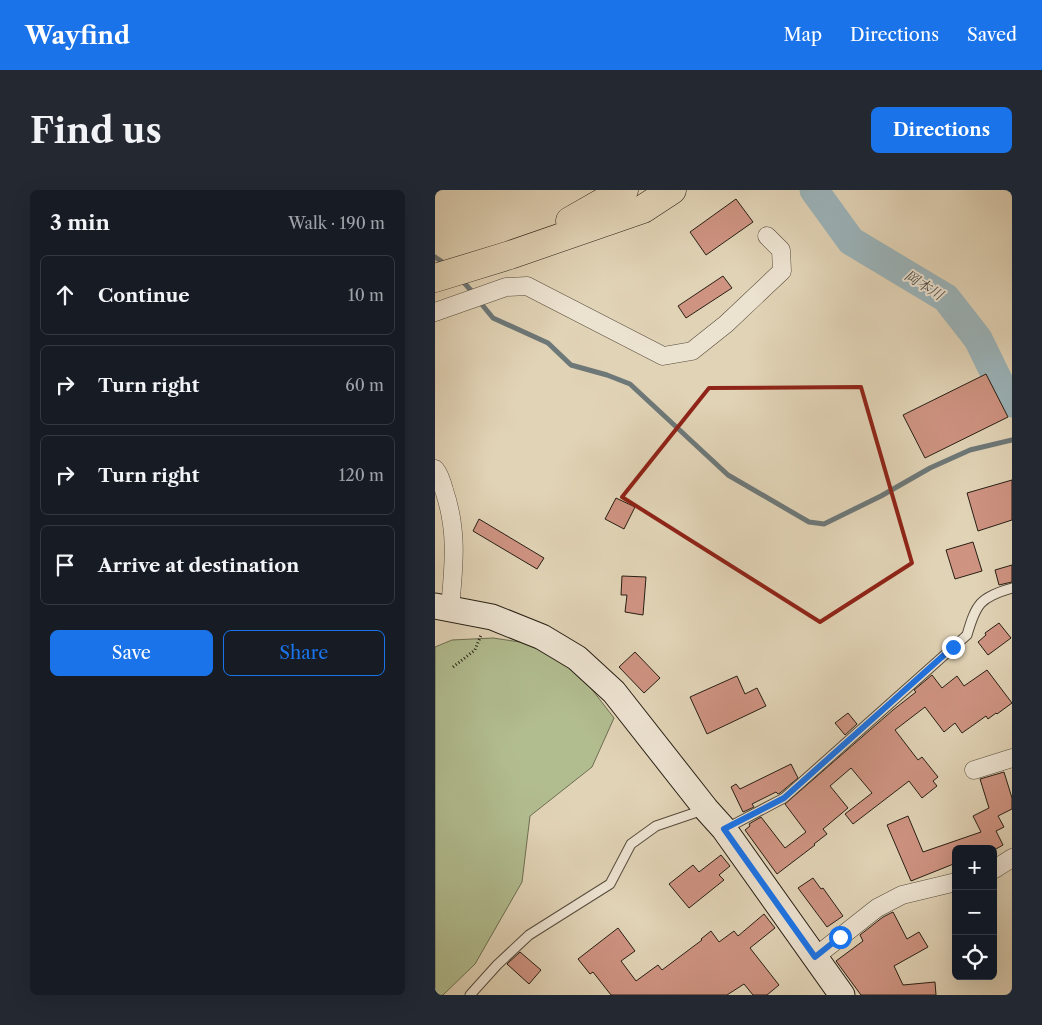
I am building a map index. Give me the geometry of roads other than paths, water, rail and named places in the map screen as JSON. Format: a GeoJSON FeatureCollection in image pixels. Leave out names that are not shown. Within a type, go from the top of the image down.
{"type":"FeatureCollection","features":[{"type":"Feature","properties":{"kind":"highway"},"geometry":{"type":"LineString","coordinates":[[510,256],[624,190]]}},
{"type":"Feature","properties":{"kind":"highway"},"geometry":{"type":"LineString","coordinates":[[435,278],[510,256],[643,209],[673,190]]}},
{"type":"Feature","properties":{"kind":"street"},"geometry":{"type":"LineString","coordinates":[[435,312],[506,287],[527,286],[663,356],[692,351],[726,324],[782,271],[781,250],[767,236]]}},
{"type":"Feature","properties":{"kind":"street"},"geometry":{"type":"LineString","coordinates":[[435,469],[439,474],[450,508],[455,555],[442,607],[492,617],[542,637],[577,658],[614,692],[706,809],[724,829],[842,995]]}},
{"type":"Feature","properties":{"kind":"street"},"geometry":{"type":"LineString","coordinates":[[974,770],[1012,758]]}},
{"type":"Feature","properties":{"kind":"street"},"geometry":{"type":"LineString","coordinates":[[997,867],[1012,858]]}},
{"type":"Feature","properties":{"kind":"street"},"geometry":{"type":"LineString","coordinates":[[815,957],[877,908],[902,896],[952,883]]}},
{"type":"Feature","properties":{"kind":"lane"},"geometry":{"type":"LineString","coordinates":[[724,829],[784,798],[967,635],[974,610],[987,597],[1012,588]]}},
{"type":"Feature","properties":{"kind":"lane"},"geometry":{"type":"LineString","coordinates":[[470,995],[497,965],[529,935],[611,884],[631,844],[656,826],[706,809]]}},
{"type":"Feature","properties":{"kind":"waterway","name":"岡本川"},"geometry":{"type":"LineString","coordinates":[[814,190],[851,241],[946,298],[978,339],[1004,392],[1012,403]]}},
{"type":"Feature","properties":{"kind":"waterway"},"geometry":{"type":"LineString","coordinates":[[435,257],[447,265]]}},
{"type":"Feature","properties":{"kind":"waterway"},"geometry":{"type":"LineString","coordinates":[[460,278],[474,294]]}},
{"type":"Feature","properties":{"kind":"waterway"},"geometry":{"type":"LineString","coordinates":[[479,301],[493,318],[548,343],[571,365],[607,375],[630,384],[728,475],[809,522],[824,524],[881,496],[930,468],[970,450],[1012,440]]}}]}
